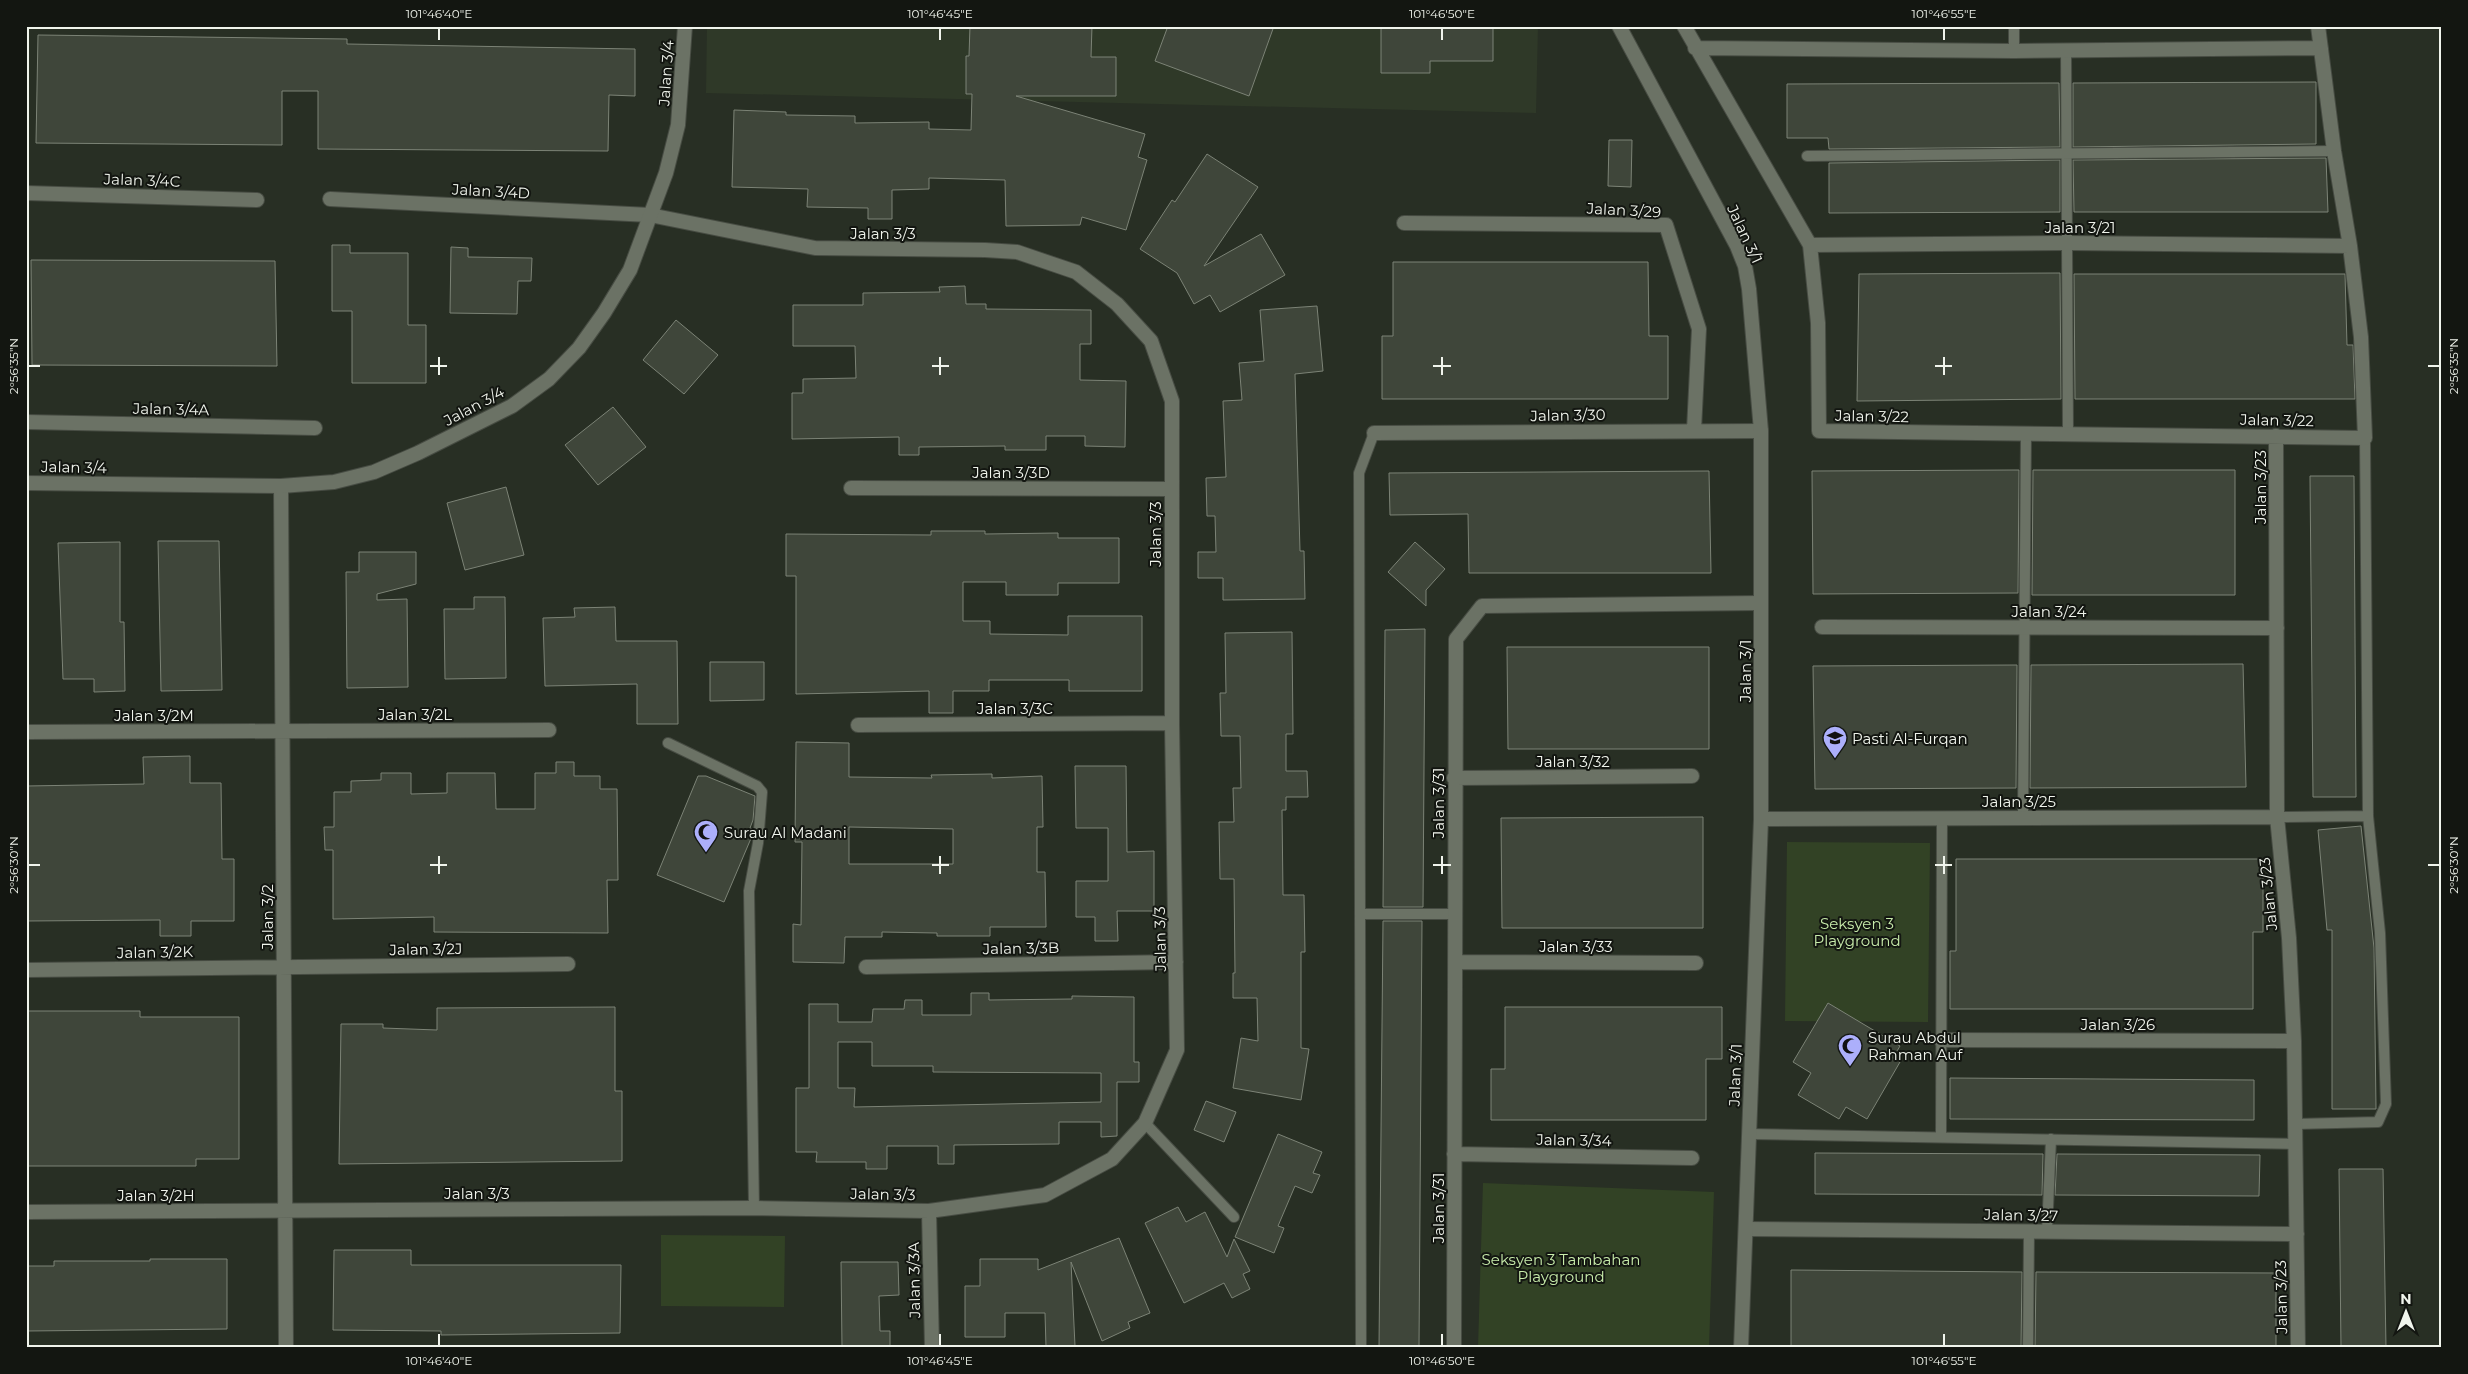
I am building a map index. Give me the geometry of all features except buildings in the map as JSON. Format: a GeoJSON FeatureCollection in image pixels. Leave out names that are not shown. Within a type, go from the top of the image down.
{"type":"FeatureCollection","features":[{"type":"Feature","properties":{"kind":"street","name":"Jalan 3/4"},"geometry":{"type":"LineString","coordinates":[[26,483],[281,486],[334,482],[374,472],[418,453],[512,406],[549,379],[579,348],[604,313],[630,270],[666,173],[678,125],[685,26]]}},
{"type":"Feature","properties":{"kind":"street","name":"Jalan 3/1"},"geometry":{"type":"LineString","coordinates":[[1619,26],[1736,246],[1745,266],[1749,289],[1762,431],[1761,819],[1741,1348]]}},
{"type":"Feature","properties":{"kind":"street","name":"Jalan 3/22"},"geometry":{"type":"LineString","coordinates":[[1684,26],[1810,245],[1818,323],[1818,431],[2365,438]]}},
{"type":"Feature","properties":{"kind":"street"},"geometry":{"type":"LineString","coordinates":[[2318,26],[2334,151],[2350,246],[2363,362],[2365,438]]}},
{"type":"Feature","properties":{"kind":"street"},"geometry":{"type":"LineString","coordinates":[[1695,48],[2014,51],[2320,48]]}},
{"type":"Feature","properties":{"kind":"street","name":"Jalan 3/4C"},"geometry":{"type":"LineString","coordinates":[[26,193],[257,200]]}},
{"type":"Feature","properties":{"kind":"street","name":"Jalan 3/4D"},"geometry":{"type":"LineString","coordinates":[[330,199],[650,215],[708,226]]}},
{"type":"Feature","properties":{"kind":"street","name":"Jalan 3/29"},"geometry":{"type":"LineString","coordinates":[[1404,223],[1666,225],[1699,329],[1694,430]]}},
{"type":"Feature","properties":{"kind":"street","name":"Jalan 3/3"},"geometry":{"type":"LineString","coordinates":[[285,1211],[754,1208],[929,1211],[1045,1195],[1112,1159],[1145,1123],[1177,1050],[1172,724],[1172,400],[1151,341],[1117,304],[1076,272],[1017,252],[815,248],[708,226]]}},
{"type":"Feature","properties":{"kind":"street","name":"Jalan 3/21"},"geometry":{"type":"LineString","coordinates":[[1810,245],[2067,243],[2350,246]]}},
{"type":"Feature","properties":{"kind":"street","name":"Jalan 3/4A"},"geometry":{"type":"LineString","coordinates":[[26,422],[315,428]]}},
{"type":"Feature","properties":{"kind":"street","name":"Jalan 3/30"},"geometry":{"type":"LineString","coordinates":[[1374,433],[1762,431]]}},
{"type":"Feature","properties":{"kind":"street","name":"Jalan 3/23"},"geometry":{"type":"LineString","coordinates":[[2276,436],[2277,817],[2289,938],[2294,1041],[2298,1348]]}},
{"type":"Feature","properties":{"kind":"street","name":"Jalan 3/2"},"geometry":{"type":"LineString","coordinates":[[281,486],[286,1348]]}},
{"type":"Feature","properties":{"kind":"street","name":"Jalan 3/3D"},"geometry":{"type":"LineString","coordinates":[[851,488],[1171,489]]}},
{"type":"Feature","properties":{"kind":"street","name":"Jalan 3/31"},"geometry":{"type":"LineString","coordinates":[[1454,1348],[1456,962],[1454,778],[1456,639],[1482,606],[1761,603]]}},
{"type":"Feature","properties":{"kind":"street","name":"Jalan 3/24"},"geometry":{"type":"LineString","coordinates":[[1822,627],[2277,628]]}},
{"type":"Feature","properties":{"kind":"street","name":"Jalan 3/3C"},"geometry":{"type":"LineString","coordinates":[[858,724],[1172,724]]}},
{"type":"Feature","properties":{"kind":"street","name":"Jalan 3/2L"},"geometry":{"type":"LineString","coordinates":[[282,731],[549,730]]}},
{"type":"Feature","properties":{"kind":"street","name":"Jalan 3/2M"},"geometry":{"type":"LineString","coordinates":[[26,732],[282,731]]}},
{"type":"Feature","properties":{"kind":"street","name":"Jalan 3/32"},"geometry":{"type":"LineString","coordinates":[[1454,778],[1692,776]]}},
{"type":"Feature","properties":{"kind":"street","name":"Jalan 3/25"},"geometry":{"type":"LineString","coordinates":[[1761,819],[2277,817]]}},
{"type":"Feature","properties":{"kind":"street","name":"Jalan 3/3B"},"geometry":{"type":"LineString","coordinates":[[866,967],[1176,962]]}},
{"type":"Feature","properties":{"kind":"street","name":"Jalan 3/33"},"geometry":{"type":"LineString","coordinates":[[1456,962],[1696,963]]}},
{"type":"Feature","properties":{"kind":"street","name":"Jalan 3/2J"},"geometry":{"type":"LineString","coordinates":[[284,967],[568,964]]}},
{"type":"Feature","properties":{"kind":"street","name":"Jalan 3/2K"},"geometry":{"type":"LineString","coordinates":[[26,970],[284,967]]}},
{"type":"Feature","properties":{"kind":"street","name":"Jalan 3/26"},"geometry":{"type":"LineString","coordinates":[[1941,1040],[2294,1041]]}},
{"type":"Feature","properties":{"kind":"street","name":"Jalan 3/34"},"geometry":{"type":"LineString","coordinates":[[1454,1154],[1692,1158]]}},
{"type":"Feature","properties":{"kind":"street","name":"Jalan 3/2H"},"geometry":{"type":"LineString","coordinates":[[26,1212],[285,1211]]}},
{"type":"Feature","properties":{"kind":"street","name":"Jalan 3/3A"},"geometry":{"type":"LineString","coordinates":[[929,1211],[932,1348]]}},
{"type":"Feature","properties":{"kind":"street","name":"Jalan 3/27"},"geometry":{"type":"LineString","coordinates":[[1746,1229],[2297,1234]]}},
{"type":"Feature","properties":{"kind":"lane"},"geometry":{"type":"LineString","coordinates":[[2014,26],[2014,51]]}},
{"type":"Feature","properties":{"kind":"lane"},"geometry":{"type":"LineString","coordinates":[[2066,50],[2068,434]]}},
{"type":"Feature","properties":{"kind":"lane"},"geometry":{"type":"LineString","coordinates":[[1807,156],[2334,151]]}},
{"type":"Feature","properties":{"kind":"lane"},"geometry":{"type":"LineString","coordinates":[[1361,1348],[1360,473],[1374,433]]}},
{"type":"Feature","properties":{"kind":"lane"},"geometry":{"type":"LineString","coordinates":[[2023,818],[2026,434]]}},
{"type":"Feature","properties":{"kind":"lane"},"geometry":{"type":"LineString","coordinates":[[2295,1124],[2378,1122],[2386,1104],[2380,932],[2368,816],[2365,438]]}},
{"type":"Feature","properties":{"kind":"lane"},"geometry":{"type":"LineString","coordinates":[[668,742],[757,786],[762,792],[758,844],[749,890],[754,1208]]}},
{"type":"Feature","properties":{"kind":"lane"},"geometry":{"type":"LineString","coordinates":[[2277,817],[2368,816]]}},
{"type":"Feature","properties":{"kind":"lane"},"geometry":{"type":"LineString","coordinates":[[1941,1137],[1942,818]]}},
{"type":"Feature","properties":{"kind":"lane"},"geometry":{"type":"LineString","coordinates":[[1362,914],[1455,914]]}},
{"type":"Feature","properties":{"kind":"lane"},"geometry":{"type":"LineString","coordinates":[[1145,1123],[1234,1218]]}},
{"type":"Feature","properties":{"kind":"lane"},"geometry":{"type":"LineString","coordinates":[[1749,1134],[2296,1144]]}},
{"type":"Feature","properties":{"kind":"lane"},"geometry":{"type":"LineString","coordinates":[[2047,1232],[2051,1139]]}},
{"type":"Feature","properties":{"kind":"lane"},"geometry":{"type":"LineString","coordinates":[[2028,1348],[2029,1231]]}},
{"type":"Feature","properties":{"kind":"shaded area"},"geometry":{"type":"Polygon","coordinates":[[[707,26],[1538,26],[1536,113],[706,93],[707,26]]]}},
{"type":"Feature","properties":{"kind":"green space","name":"Seksyen 3 Playground"},"geometry":{"type":"Polygon","coordinates":[[[1787,842],[1930,843],[1928,1022],[1785,1021],[1787,842]]]}},
{"type":"Feature","properties":{"kind":"green space","name":"Seksyen 3 Tambahan Playground"},"geometry":{"type":"Polygon","coordinates":[[[1483,1183],[1714,1192],[1709,1348],[1478,1348],[1483,1183]]]}},
{"type":"Feature","properties":{"kind":"green space"},"geometry":{"type":"Polygon","coordinates":[[[661,1235],[785,1236],[784,1307],[661,1306],[661,1235]]]}},
{"type":"Feature","properties":{"kind":"place","name":"Pasti Al-Furqan"},"geometry":{"type":"Point","coordinates":[1835,759]}},
{"type":"Feature","properties":{"kind":"place","name":"Surau Al Madani"},"geometry":{"type":"Point","coordinates":[706,853]}},
{"type":"Feature","properties":{"kind":"place","name":"Surau Abdul Rahman Auf"},"geometry":{"type":"Point","coordinates":[1850,1067]}}]}
